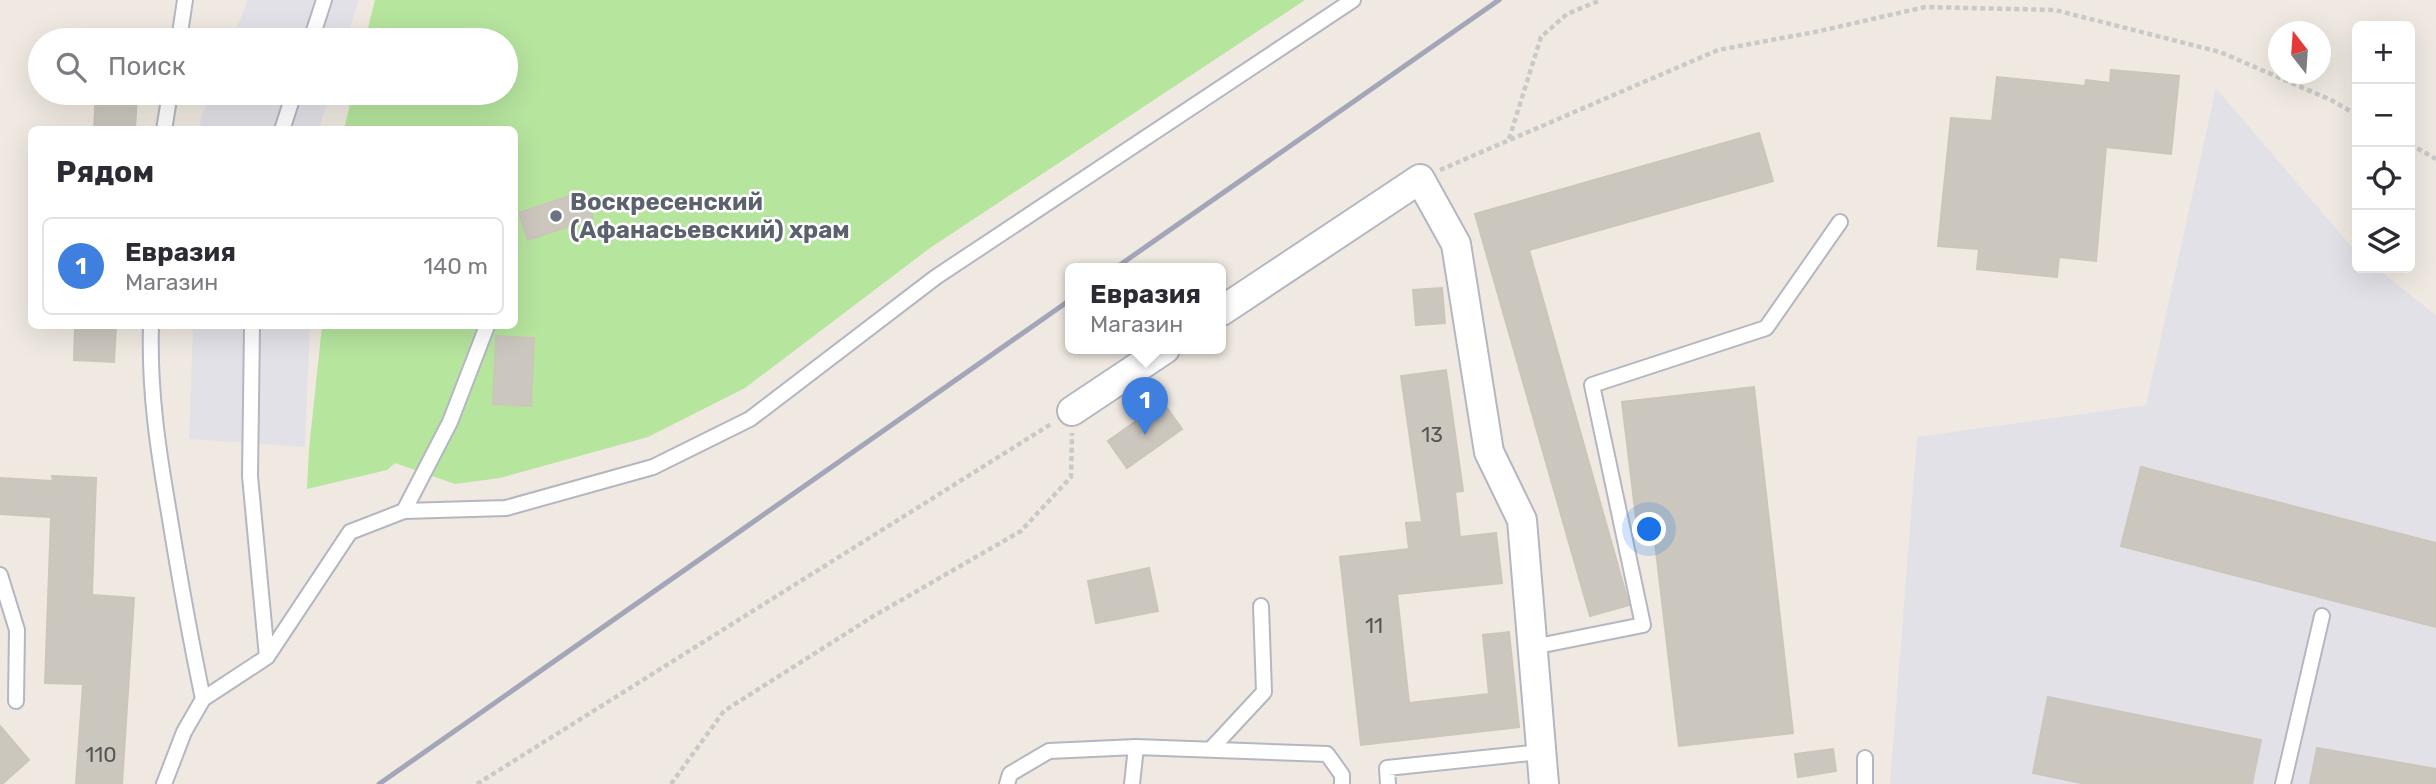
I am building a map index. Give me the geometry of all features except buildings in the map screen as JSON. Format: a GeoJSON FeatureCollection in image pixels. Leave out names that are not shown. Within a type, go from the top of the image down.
{"type":"FeatureCollection","features":[{"type":"Feature","properties":{"kind":"street"},"geometry":{"type":"LineString","coordinates":[[1226,308],[1420,179],[1456,244],[1489,452],[1522,520],[1544,784]]}},
{"type":"Feature","properties":{"kind":"street"},"geometry":{"type":"LineString","coordinates":[[1072,411],[1158,354]]}},
{"type":"Feature","properties":{"kind":"lane"},"geometry":{"type":"LineString","coordinates":[[181,28],[185,0]]}},
{"type":"Feature","properties":{"kind":"lane"},"geometry":{"type":"LineString","coordinates":[[315,28],[324,0]]}},
{"type":"Feature","properties":{"kind":"lane"},"geometry":{"type":"LineString","coordinates":[[164,784],[184,732],[203,699],[267,657],[350,532],[404,511],[506,509],[653,467],[750,419],[936,277],[1353,0]]}},
{"type":"Feature","properties":{"kind":"lane"},"geometry":{"type":"LineString","coordinates":[[165,126],[168,105]]}},
{"type":"Feature","properties":{"kind":"lane"},"geometry":{"type":"LineString","coordinates":[[283,126],[290,105]]}},
{"type":"Feature","properties":{"kind":"lane"},"geometry":{"type":"LineString","coordinates":[[1533,647],[1643,625],[1592,385],[1766,328],[1840,222]]}},
{"type":"Feature","properties":{"kind":"lane"},"geometry":{"type":"LineString","coordinates":[[151,329],[149,370],[159,452],[186,617],[203,699]]}},
{"type":"Feature","properties":{"kind":"lane"},"geometry":{"type":"LineString","coordinates":[[252,329],[250,476],[267,657]]}},
{"type":"Feature","properties":{"kind":"lane"},"geometry":{"type":"LineString","coordinates":[[404,511],[450,422],[486,329]]}},
{"type":"Feature","properties":{"kind":"lane"},"geometry":{"type":"LineString","coordinates":[[0,575],[17,630],[16,701]]}},
{"type":"Feature","properties":{"kind":"lane"},"geometry":{"type":"LineString","coordinates":[[1211,749],[1264,692],[1261,606]]}},
{"type":"Feature","properties":{"kind":"lane"},"geometry":{"type":"LineString","coordinates":[[2283,784],[2322,616]]}},
{"type":"Feature","properties":{"kind":"lane"},"geometry":{"type":"LineString","coordinates":[[1132,784],[1136,747]]}},
{"type":"Feature","properties":{"kind":"lane"},"geometry":{"type":"LineString","coordinates":[[995,784],[1009,779],[1049,751],[1136,747],[1327,754],[1342,775],[1342,784]]}},
{"type":"Feature","properties":{"kind":"lane"},"geometry":{"type":"LineString","coordinates":[[1388,784],[1387,768],[1541,751]]}},
{"type":"Feature","properties":{"kind":"lane"},"geometry":{"type":"LineString","coordinates":[[1865,758],[1865,784]]}},
{"type":"Feature","properties":{"kind":"path"},"geometry":{"type":"LineString","coordinates":[[1508,140],[1541,37],[1567,14],[1601,0]]}},
{"type":"Feature","properties":{"kind":"path"},"geometry":{"type":"LineString","coordinates":[[1420,179],[1718,50],[1820,31],[1925,7],[2055,10],[2220,52],[2331,100],[2352,112]]}},
{"type":"Feature","properties":{"kind":"path"},"geometry":{"type":"LineString","coordinates":[[2415,147],[2436,159]]}},
{"type":"Feature","properties":{"kind":"path"},"geometry":{"type":"LineString","coordinates":[[477,784],[1072,411]]}},
{"type":"Feature","properties":{"kind":"path"},"geometry":{"type":"LineString","coordinates":[[671,784],[724,711],[872,617],[1021,531],[1070,477],[1072,411]]}},
{"type":"Feature","properties":{"kind":"shaded area"},"geometry":{"type":"Polygon","coordinates":[[[248,0],[359,0],[350,28],[237,28],[248,0]]]}},
{"type":"Feature","properties":{"kind":"shaded area"},"geometry":{"type":"Polygon","coordinates":[[[2216,88],[2352,247],[2352,273],[2382,273],[2436,315],[2436,784],[1890,784],[1917,437],[2146,405],[2216,88]]]}},
{"type":"Feature","properties":{"kind":"shaded area"},"geometry":{"type":"Polygon","coordinates":[[[206,105],[326,105],[320,126],[200,126],[206,105]]]}},
{"type":"Feature","properties":{"kind":"shaded area"},"geometry":{"type":"Polygon","coordinates":[[[193,329],[310,329],[305,447],[189,439],[193,329]]]}},
{"type":"Feature","properties":{"kind":"green space"},"geometry":{"type":"Polygon","coordinates":[[[375,0],[1305,0],[930,248],[745,388],[648,437],[500,478],[455,484],[395,463],[387,470],[307,489],[322,329],[518,329],[518,126],[345,126],[350,105],[518,105],[518,28],[368,28],[375,0]]]}},
{"type":"Feature","properties":{"kind":"railway"},"geometry":{"type":"LineString","coordinates":[[1123,263],[1499,0]]}},
{"type":"Feature","properties":{"kind":"railway"},"geometry":{"type":"LineString","coordinates":[[379,784],[1065,304]]}},
{"type":"Feature","properties":{"kind":"place","name":"Воскресенский (Афанасьевский) храм"},"geometry":{"type":"Point","coordinates":[556,216]}},
{"type":"Feature","properties":{"kind":"place","name":"Евразия"},"geometry":{"type":"Point","coordinates":[1145,435]}}]}
